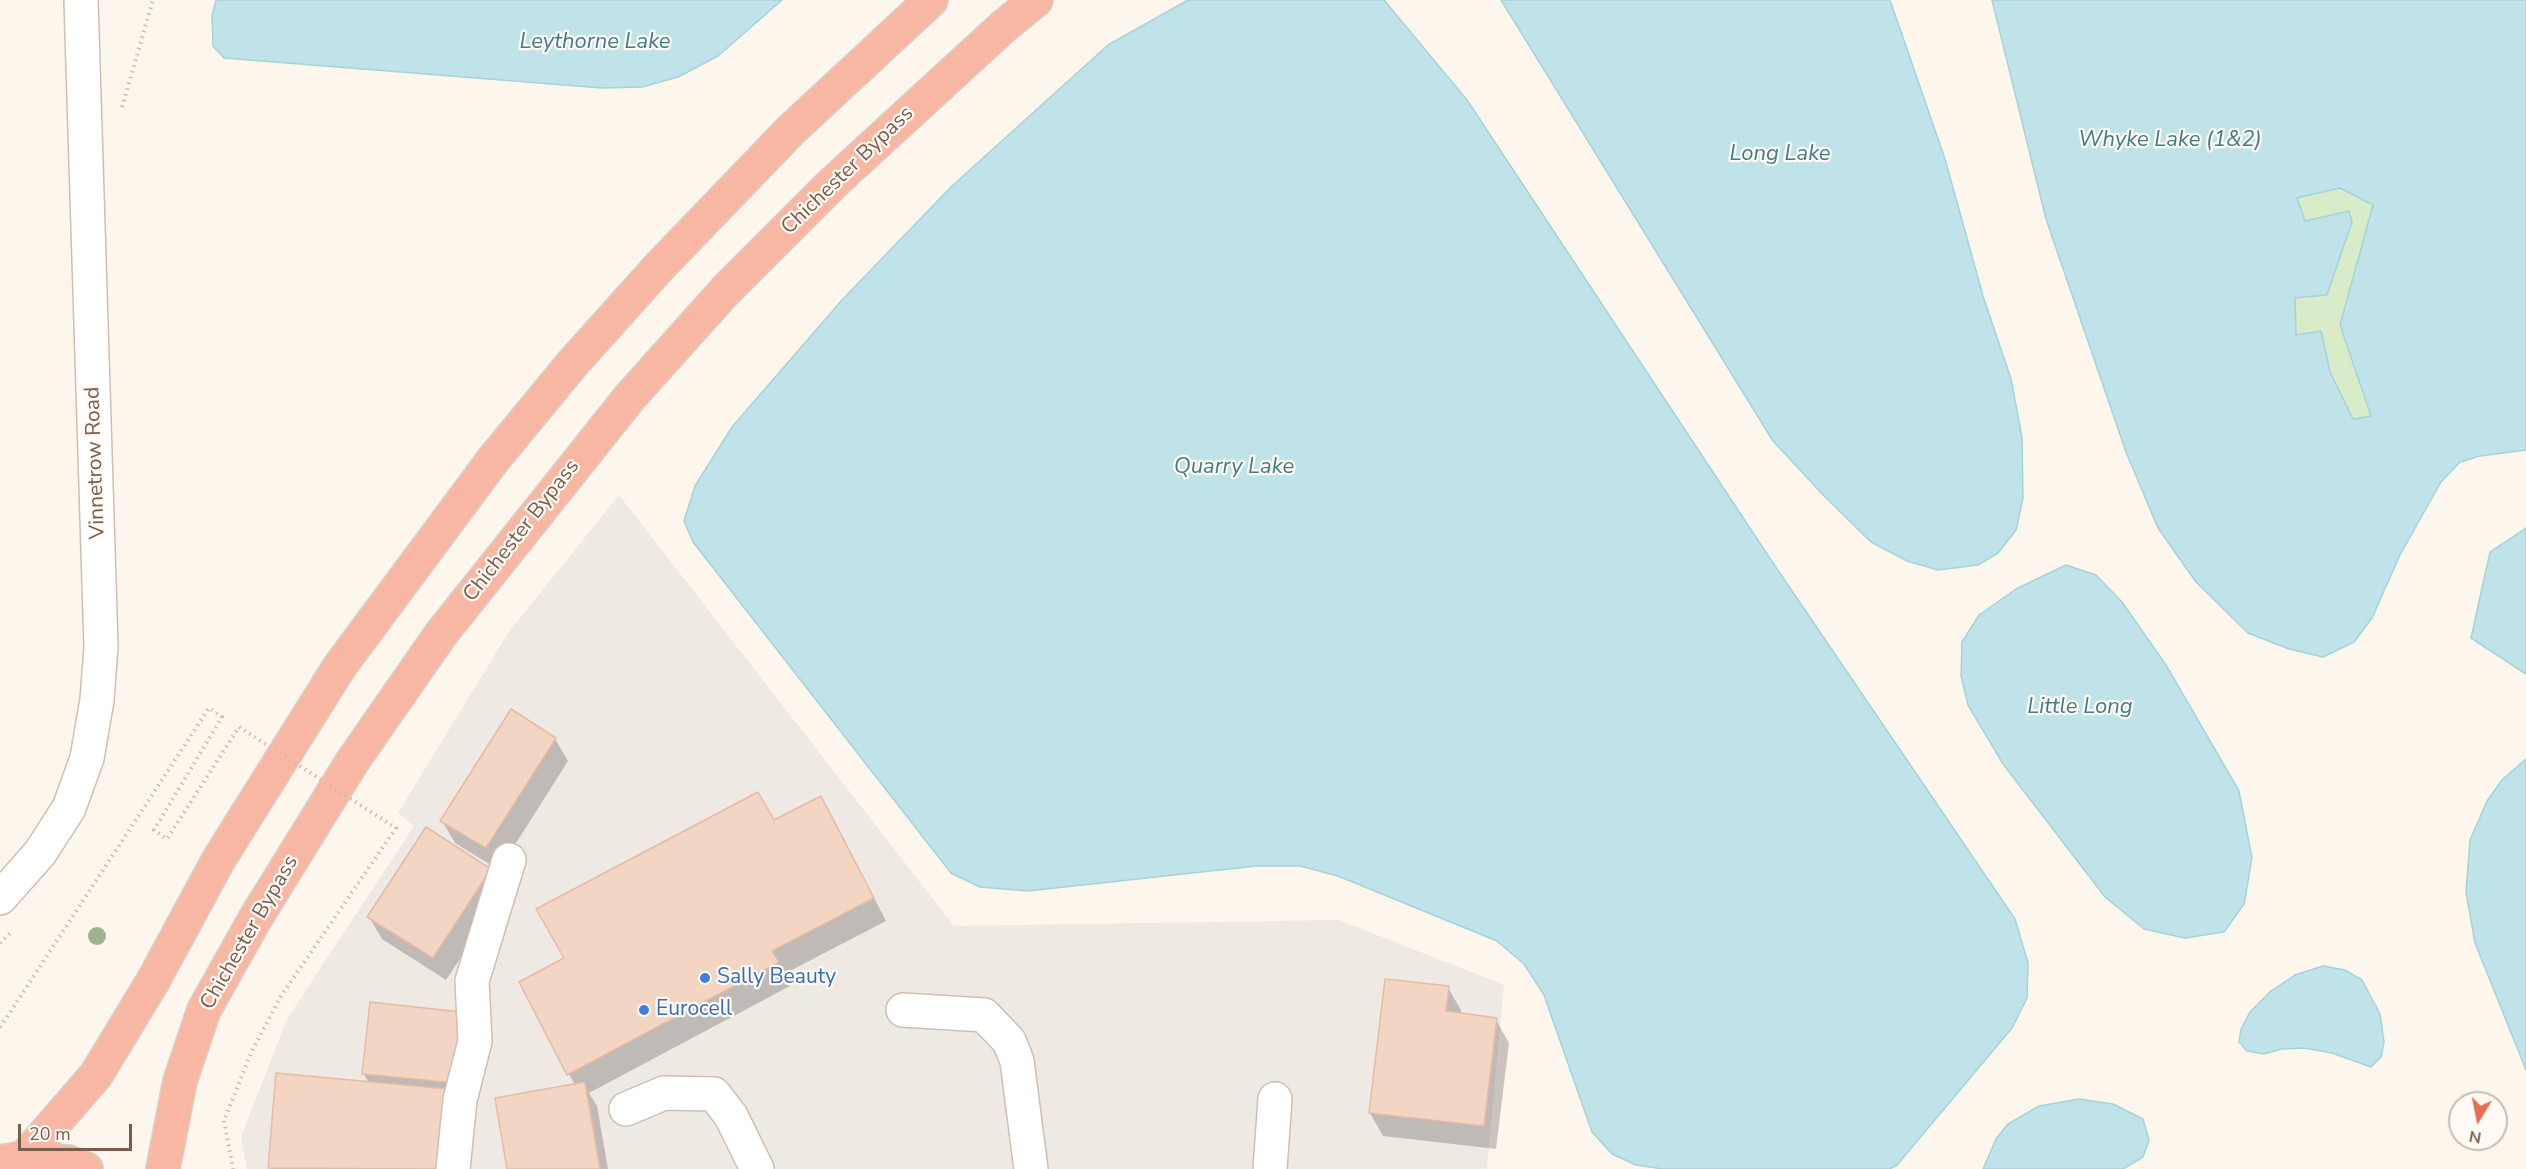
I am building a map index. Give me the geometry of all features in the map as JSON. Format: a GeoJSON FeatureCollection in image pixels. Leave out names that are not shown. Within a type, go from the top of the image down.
{"type":"FeatureCollection","features":[{"type":"Feature","properties":{"kind":"highway"},"geometry":{"type":"LineString","coordinates":[[12,1160],[96,1076],[153,981],[219,859],[340,666],[493,460],[572,364],[660,266],[791,130],[931,0]]}},
{"type":"Feature","properties":{"kind":"highway","name":"Chichester Bypass"},"geometry":{"type":"LineString","coordinates":[[163,1169],[180,1082],[204,1010],[255,919],[352,762],[441,634],[630,397],[725,291],[833,183],[1003,27],[1036,0]]}},
{"type":"Feature","properties":{"kind":"highway"},"geometry":{"type":"LineString","coordinates":[[12,1160],[68,1162],[86,1169]]}},
{"type":"Feature","properties":{"kind":"street","name":"Vinnetrow Road"},"geometry":{"type":"LineString","coordinates":[[0,898],[40,853],[69,808],[87,758],[97,700],[102,647],[81,0]]}},
{"type":"Feature","properties":{"kind":"street"},"geometry":{"type":"LineString","coordinates":[[453,1169],[460,1100],[475,1041],[472,981],[509,860]]}},
{"type":"Feature","properties":{"kind":"street"},"geometry":{"type":"LineString","coordinates":[[903,1010],[984,1015],[1009,1041],[1017,1061],[1031,1169]]}},
{"type":"Feature","properties":{"kind":"street"},"geometry":{"type":"LineString","coordinates":[[626,1109],[664,1093],[714,1094],[731,1116],[757,1169]]}},
{"type":"Feature","properties":{"kind":"street"},"geometry":{"type":"LineString","coordinates":[[1270,1169],[1275,1099]]}},
{"type":"Feature","properties":{"kind":"path"},"geometry":{"type":"LineString","coordinates":[[0,1027],[208,708],[222,717],[154,830],[167,839],[239,727],[396,828],[281,996],[251,1053],[224,1121],[233,1169]]}},
{"type":"Feature","properties":{"kind":"shaded area"},"geometry":{"type":"Polygon","coordinates":[[[619,495],[954,926],[1339,920],[1504,985],[1487,1169],[247,1169],[241,1137],[287,1019],[414,826],[398,813],[508,633],[619,495]]]}},
{"type":"Feature","properties":{"kind":"green space"},"geometry":{"type":"Polygon","coordinates":[[[2340,188],[2373,205],[2340,325],[2371,417],[2353,419],[2330,372],[2321,331],[2296,335],[2295,298],[2327,294],[2349,211],[2305,221],[2297,198],[2340,188]]]}},
{"type":"Feature","properties":{"kind":"water","name":"Leythorne Lake"},"geometry":{"type":"Polygon","coordinates":[[[216,0],[782,0],[718,56],[678,77],[642,87],[602,88],[224,58],[213,46],[212,16],[216,0]]]}},
{"type":"Feature","properties":{"kind":"water","name":"Quarry Lake"},"geometry":{"type":"Polygon","coordinates":[[[1188,0],[1384,0],[1467,100],[1771,560],[2015,919],[2028,963],[2027,998],[2012,1028],[1897,1165],[1890,1169],[1663,1169],[1636,1165],[1612,1154],[1592,1132],[1544,995],[1524,964],[1497,941],[1338,876],[1300,866],[1256,866],[1028,891],[980,887],[951,873],[693,542],[684,521],[695,486],[732,427],[842,300],[952,186],[1108,45],[1188,0]]]}},
{"type":"Feature","properties":{"kind":"water","name":"Long Lake"},"geometry":{"type":"Polygon","coordinates":[[[1501,0],[1890,0],[1945,159],[1983,296],[2011,379],[2022,437],[2023,498],[2016,530],[1998,553],[1978,565],[1938,570],[1907,561],[1871,542],[1773,441],[1501,0]]]}},
{"type":"Feature","properties":{"kind":"water","name":"Whyke Lake (1&2)"},"geometry":{"type":"Polygon","coordinates":[[[1992,0],[2526,0],[2526,450],[2480,456],[2460,462],[2441,482],[2400,555],[2372,618],[2354,642],[2323,657],[2289,649],[2248,633],[2196,582],[2158,528],[2126,452],[2046,219],[1992,0]],[[2340,188],[2297,198],[2305,221],[2349,211],[2352,222],[2327,295],[2295,298],[2296,335],[2321,331],[2330,372],[2353,419],[2371,416],[2340,325],[2373,205],[2340,188]]]}},
{"type":"Feature","properties":{"kind":"water"},"geometry":{"type":"Polygon","coordinates":[[[2526,528],[2526,674],[2471,638],[2490,552],[2526,528]]]}},
{"type":"Feature","properties":{"kind":"water","name":"Little Long"},"geometry":{"type":"Polygon","coordinates":[[[2066,565],[2096,575],[2122,602],[2166,665],[2239,791],[2252,858],[2244,904],[2224,932],[2185,938],[2144,929],[2105,897],[2003,764],[1968,705],[1961,676],[1962,642],[1979,615],[2016,589],[2066,565]]]}},
{"type":"Feature","properties":{"kind":"water"},"geometry":{"type":"Polygon","coordinates":[[[2526,759],[2526,1070],[2475,943],[2466,892],[2470,840],[2487,801],[2502,780],[2526,759]]]}},
{"type":"Feature","properties":{"kind":"water"},"geometry":{"type":"Polygon","coordinates":[[[2323,966],[2345,970],[2362,980],[2380,1014],[2384,1042],[2381,1057],[2371,1067],[2332,1053],[2304,1048],[2282,1049],[2264,1054],[2247,1051],[2239,1042],[2241,1029],[2250,1012],[2271,991],[2295,975],[2323,966]]]}},
{"type":"Feature","properties":{"kind":"water"},"geometry":{"type":"Polygon","coordinates":[[[2079,1099],[2113,1104],[2143,1119],[2149,1140],[2143,1157],[2123,1169],[1983,1169],[1996,1139],[2008,1124],[2039,1106],[2079,1099]]]}},
{"type":"Feature","properties":{"kind":"building"},"geometry":{"type":"Polygon","coordinates":[[[511,709],[556,738],[486,848],[440,821],[511,709]]]}},
{"type":"Feature","properties":{"kind":"building"},"geometry":{"type":"Polygon","coordinates":[[[758,792],[774,820],[821,796],[874,898],[772,951],[779,962],[567,1075],[519,982],[564,958],[536,909],[758,792]]]}},
{"type":"Feature","properties":{"kind":"building"},"geometry":{"type":"Polygon","coordinates":[[[426,827],[491,869],[433,958],[367,917],[426,827]]]}},
{"type":"Feature","properties":{"kind":"building"},"geometry":{"type":"Polygon","coordinates":[[[1385,979],[1449,986],[1446,1011],[1497,1018],[1484,1126],[1369,1113],[1385,979]]]}},
{"type":"Feature","properties":{"kind":"building"},"geometry":{"type":"Polygon","coordinates":[[[370,1002],[461,1012],[456,1083],[362,1074],[370,1002]]]}},
{"type":"Feature","properties":{"kind":"building"},"geometry":{"type":"Polygon","coordinates":[[[276,1073],[448,1089],[443,1169],[268,1168],[276,1073]]]}},
{"type":"Feature","properties":{"kind":"building"},"geometry":{"type":"Polygon","coordinates":[[[585,1082],[600,1169],[507,1169],[495,1098],[585,1082]]]}},
{"type":"Feature","properties":{"kind":"place","name":"Sally Beauty"},"geometry":{"type":"Point","coordinates":[705,978]}},
{"type":"Feature","properties":{"kind":"place","name":"Eurocell"},"geometry":{"type":"Point","coordinates":[644,1010]}}]}
